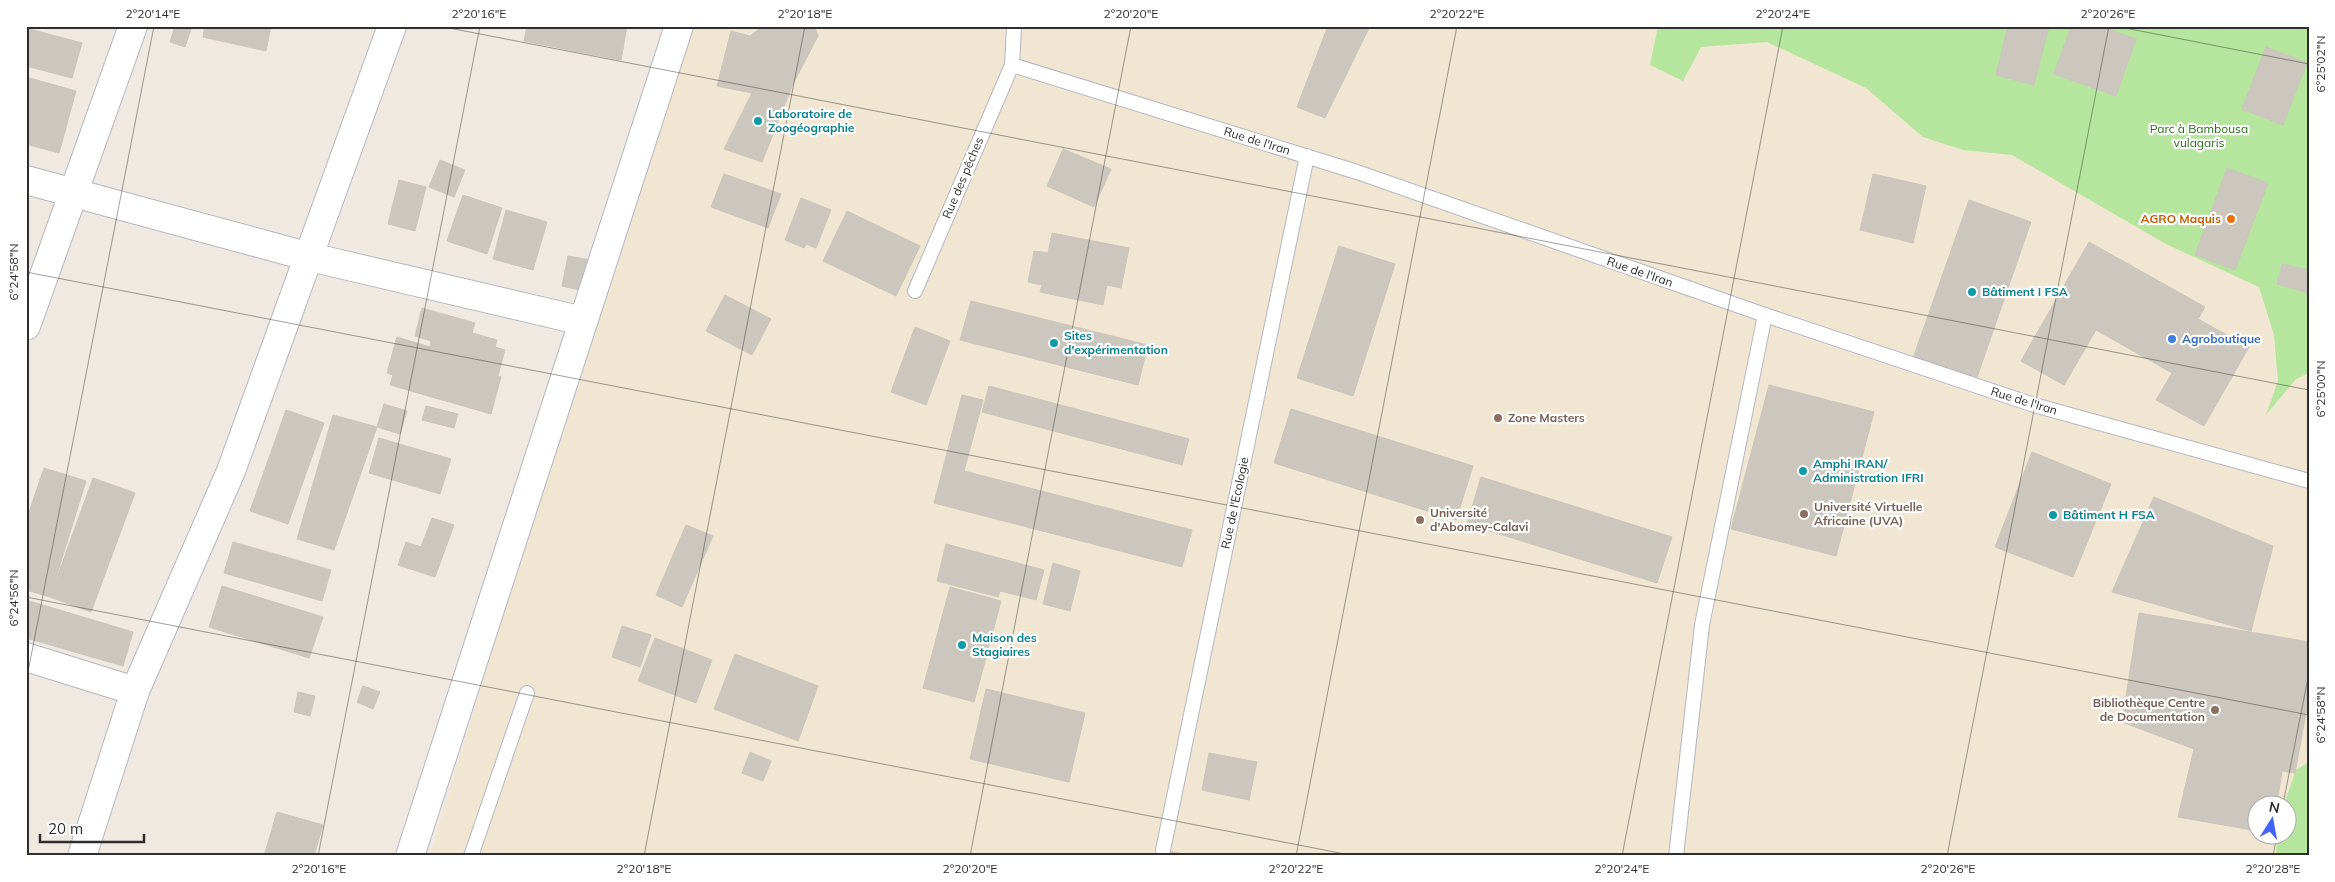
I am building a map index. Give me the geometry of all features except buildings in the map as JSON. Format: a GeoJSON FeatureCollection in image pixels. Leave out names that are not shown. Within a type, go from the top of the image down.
{"type":"FeatureCollection","features":[{"type":"Feature","properties":{"kind":"street"},"geometry":{"type":"LineString","coordinates":[[26,326],[133,26]]}},
{"type":"Feature","properties":{"kind":"street"},"geometry":{"type":"LineString","coordinates":[[82,856],[135,691],[231,471],[392,26]]}},
{"type":"Feature","properties":{"kind":"street"},"geometry":{"type":"LineString","coordinates":[[410,856],[679,26]]}},
{"type":"Feature","properties":{"kind":"street"},"geometry":{"type":"LineString","coordinates":[[26,180],[310,257],[583,321]]}},
{"type":"Feature","properties":{"kind":"street"},"geometry":{"type":"LineString","coordinates":[[26,658],[135,691]]}},
{"type":"Feature","properties":{"kind":"lane"},"geometry":{"type":"LineString","coordinates":[[1012,65],[1014,26]]}},
{"type":"Feature","properties":{"kind":"lane","name":"Rue de l'Iran"},"geometry":{"type":"LineString","coordinates":[[1012,65],[1306,156],[1765,315],[2034,405],[2309,481]]}},
{"type":"Feature","properties":{"kind":"lane","name":"Rue des pêches"},"geometry":{"type":"LineString","coordinates":[[915,292],[1012,65]]}},
{"type":"Feature","properties":{"kind":"lane","name":"Rue de l'Ecologie"},"geometry":{"type":"LineString","coordinates":[[1164,850],[1306,156]]}},
{"type":"Feature","properties":{"kind":"lane"},"geometry":{"type":"LineString","coordinates":[[1676,856],[1702,625],[1765,315]]}},
{"type":"Feature","properties":{"kind":"lane"},"geometry":{"type":"LineString","coordinates":[[471,856],[526,693]]}},
{"type":"Feature","properties":{"kind":"shaded area","name":"Université d'Abomey-Calavi"},"geometry":{"type":"Polygon","coordinates":[[[685,26],[2309,26],[2309,856],[430,856],[618,236],[685,26]]]}},
{"type":"Feature","properties":{"kind":"green space","name":"Parc à Bambousa vulagaris"},"geometry":{"type":"Polygon","coordinates":[[[1658,26],[2309,26],[2309,373],[2296,379],[2266,415],[2278,381],[2274,335],[2259,287],[2166,244],[2012,155],[1963,150],[1923,137],[1866,88],[1767,42],[1701,47],[1683,81],[1650,65],[1658,26]]]}},
{"type":"Feature","properties":{"kind":"green space"},"geometry":{"type":"Polygon","coordinates":[[[2309,762],[2309,856],[2276,856],[2277,844],[2298,844],[2298,794],[2288,794],[2296,770],[2309,762]]]}},
{"type":"Feature","properties":{"kind":"place","name":"Laboratoire de Zoogéographie"},"geometry":{"type":"Point","coordinates":[758,121]}},
{"type":"Feature","properties":{"kind":"place","name":"AGRO Maquis"},"geometry":{"type":"Point","coordinates":[2231,219]}},
{"type":"Feature","properties":{"kind":"place","name":"Bâtiment I FSA"},"geometry":{"type":"Point","coordinates":[1972,292]}},
{"type":"Feature","properties":{"kind":"place","name":"Agroboutique"},"geometry":{"type":"Point","coordinates":[2172,339]}},
{"type":"Feature","properties":{"kind":"place","name":"Sites d'expérimentation"},"geometry":{"type":"Point","coordinates":[1054,343]}},
{"type":"Feature","properties":{"kind":"place","name":"Zone Masters"},"geometry":{"type":"Point","coordinates":[1498,418]}},
{"type":"Feature","properties":{"kind":"place","name":"Amphi IRAN/ Administration IFRI"},"geometry":{"type":"Point","coordinates":[1803,471]}},
{"type":"Feature","properties":{"kind":"place","name":"Université Virtuelle Africaine (UVA)"},"geometry":{"type":"Point","coordinates":[1804,514]}},
{"type":"Feature","properties":{"kind":"place","name":"Bâtiment H FSA"},"geometry":{"type":"Point","coordinates":[2053,515]}},
{"type":"Feature","properties":{"kind":"place","name":"Université d'Abomey-Calavi"},"geometry":{"type":"Point","coordinates":[1420,520]}},
{"type":"Feature","properties":{"kind":"place","name":"Maison des Stagiaires"},"geometry":{"type":"Point","coordinates":[962,645]}},
{"type":"Feature","properties":{"kind":"place","name":"Bibliothèque Centre de Documentation"},"geometry":{"type":"Point","coordinates":[2215,710]}}]}
